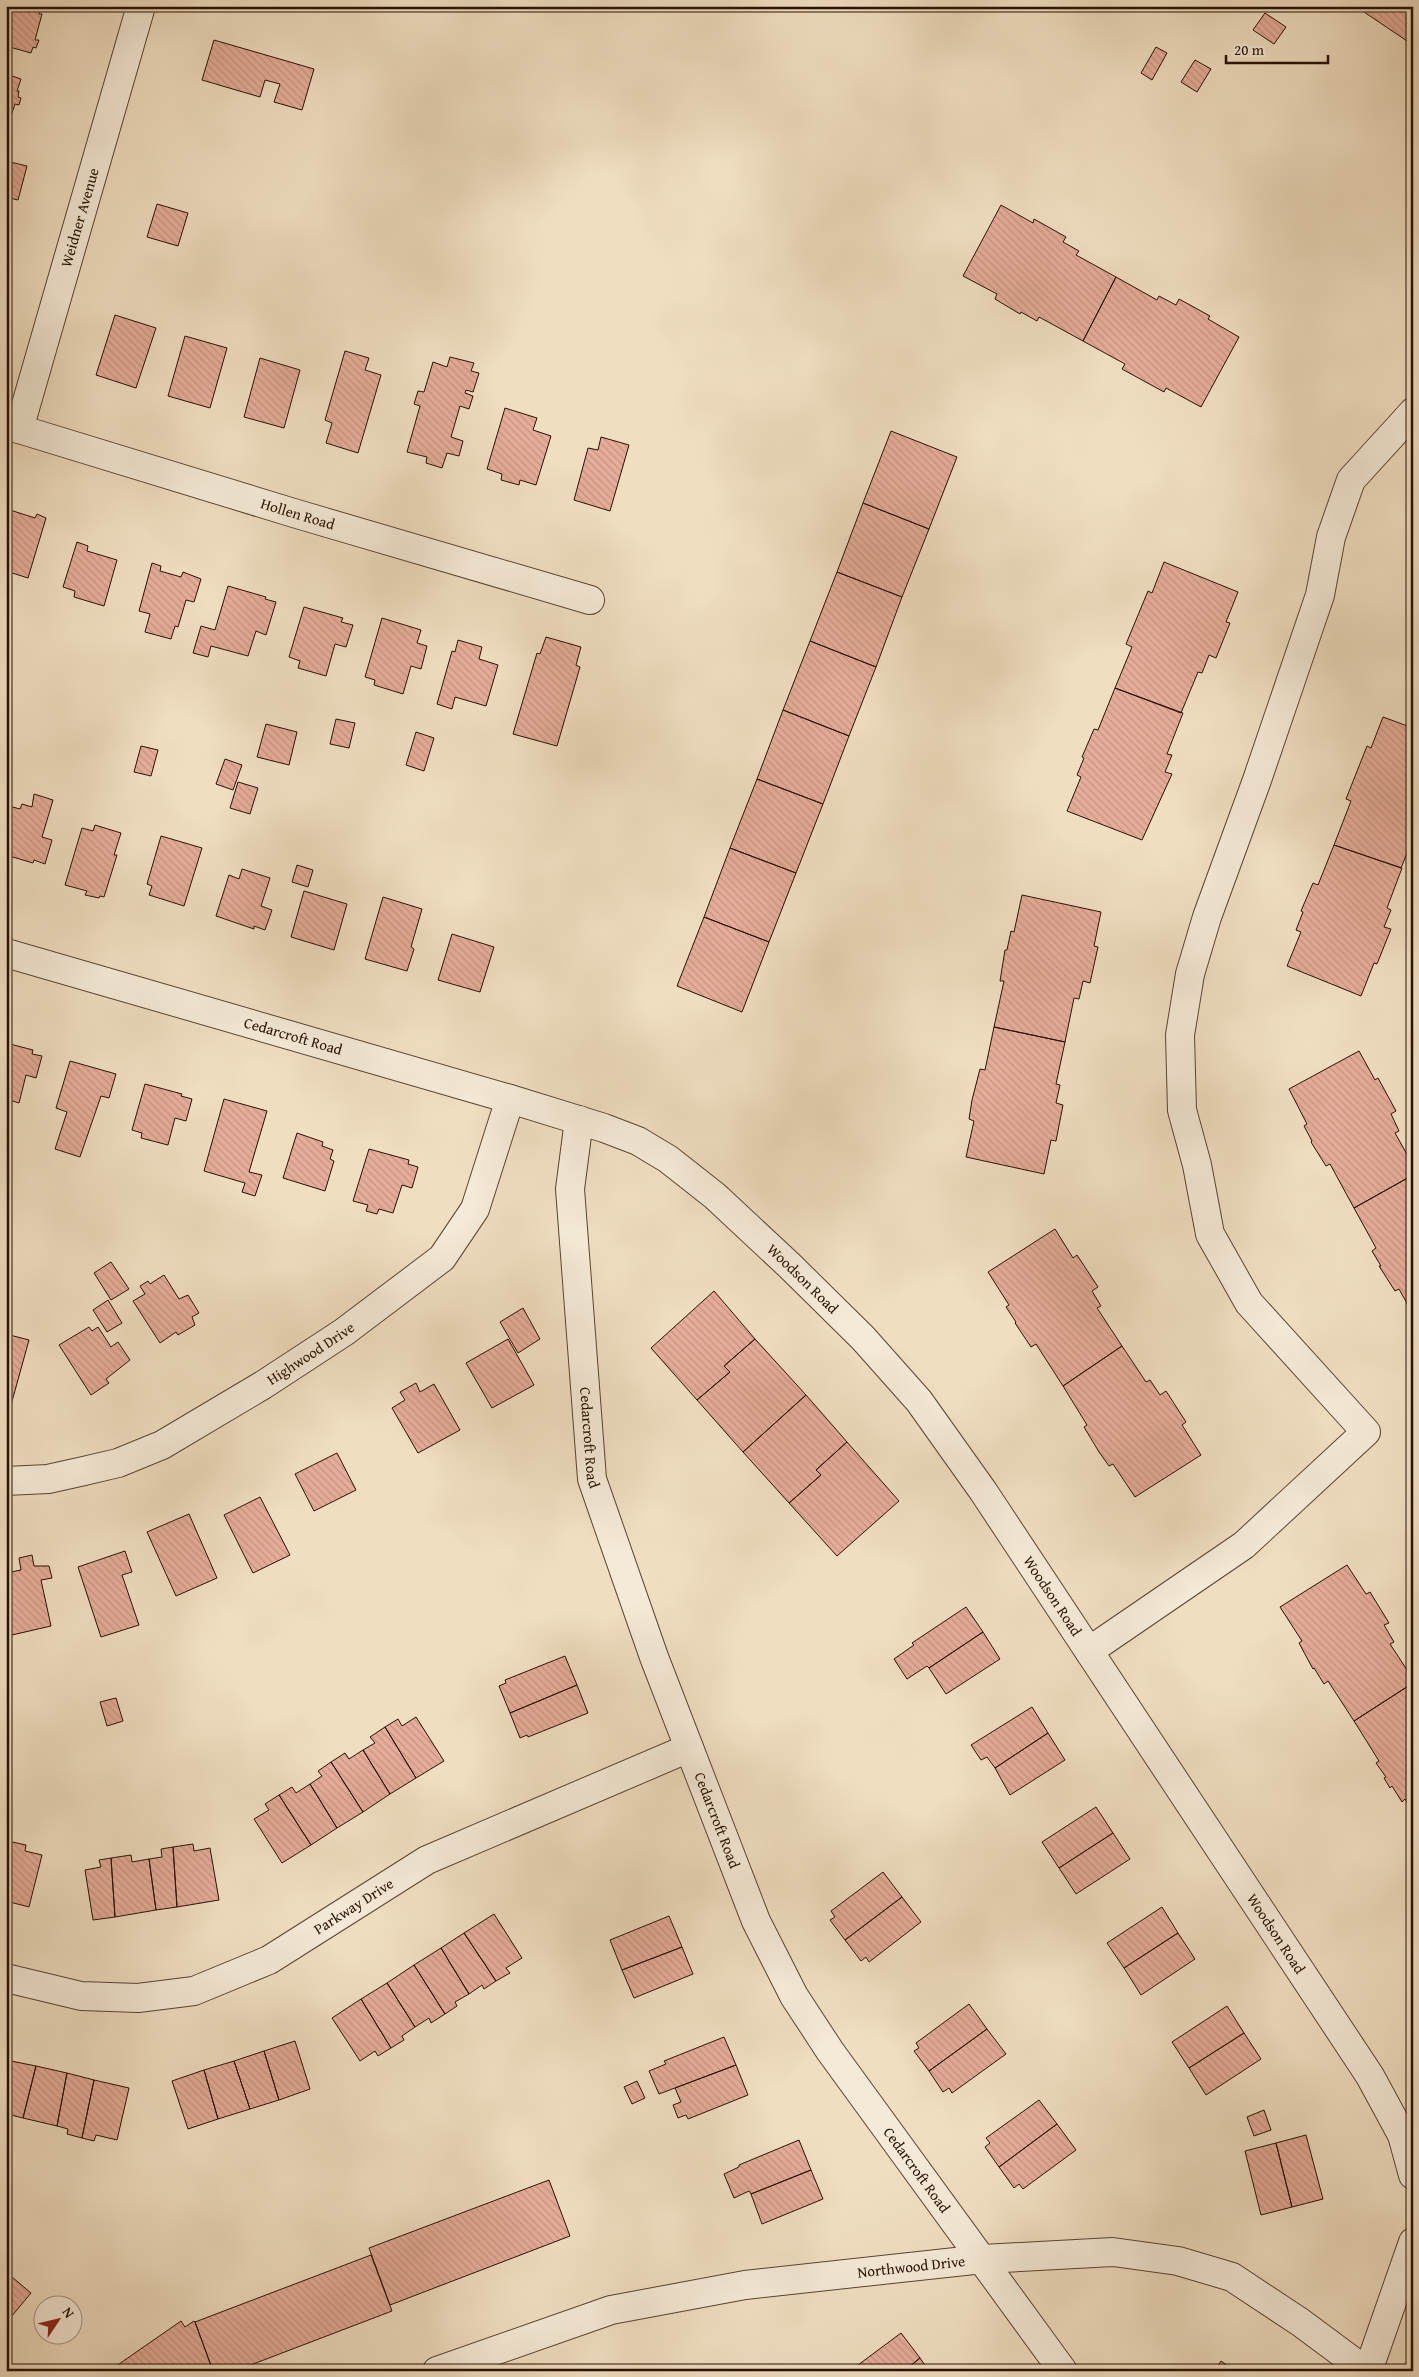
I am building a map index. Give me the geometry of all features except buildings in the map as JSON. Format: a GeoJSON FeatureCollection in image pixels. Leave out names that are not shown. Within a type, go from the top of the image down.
{"type":"FeatureCollection","features":[{"type":"Feature","properties":{"kind":"street","name":"Weidner Avenue"},"geometry":{"type":"LineString","coordinates":[[13,427],[141,6]]}},
{"type":"Feature","properties":{"kind":"street"},"geometry":{"type":"LineString","coordinates":[[1089,1651],[1244,1545],[1366,1432],[1249,1303],[1210,1234],[1197,1165],[1182,1110],[1180,1035],[1190,974],[1198,946],[1320,595],[1334,529],[1351,480],[1404,422]]}},
{"type":"Feature","properties":{"kind":"street","name":"Hollen Road"},"geometry":{"type":"LineString","coordinates":[[13,427],[297,514],[590,600]]}},
{"type":"Feature","properties":{"kind":"street","name":"Cedarcroft Road"},"geometry":{"type":"LineString","coordinates":[[6,953],[579,1120],[570,1189],[592,1479],[654,1657],[689,1748],[756,1921],[794,1996],[830,2051],[1063,2371]]}},
{"type":"Feature","properties":{"kind":"street","name":"Highwood Drive"},"geometry":{"type":"LineString","coordinates":[[6,1481],[48,1479],[84,1471],[118,1463],[162,1446],[328,1343],[435,1264],[442,1258],[475,1209],[510,1099]]}},
{"type":"Feature","properties":{"kind":"street","name":"Woodson Road"},"geometry":{"type":"LineString","coordinates":[[579,1120],[638,1141],[668,1159],[715,1196],[863,1338],[919,1401],[983,1491],[1370,2076],[1402,2135],[1413,2175]]}},
{"type":"Feature","properties":{"kind":"street","name":"Parkway Drive"},"geometry":{"type":"LineString","coordinates":[[6,1978],[81,1996],[138,1998],[194,1991],[269,1960],[427,1860],[689,1748]]}},
{"type":"Feature","properties":{"kind":"street"},"geometry":{"type":"LineString","coordinates":[[1367,2371],[1413,2242]]}},
{"type":"Feature","properties":{"kind":"street","name":"Northwood Drive"},"geometry":{"type":"LineString","coordinates":[[437,2371],[611,2310],[745,2285],[983,2259],[1113,2252],[1178,2261],[1232,2277],[1300,2322],[1367,2371]]}}]}
